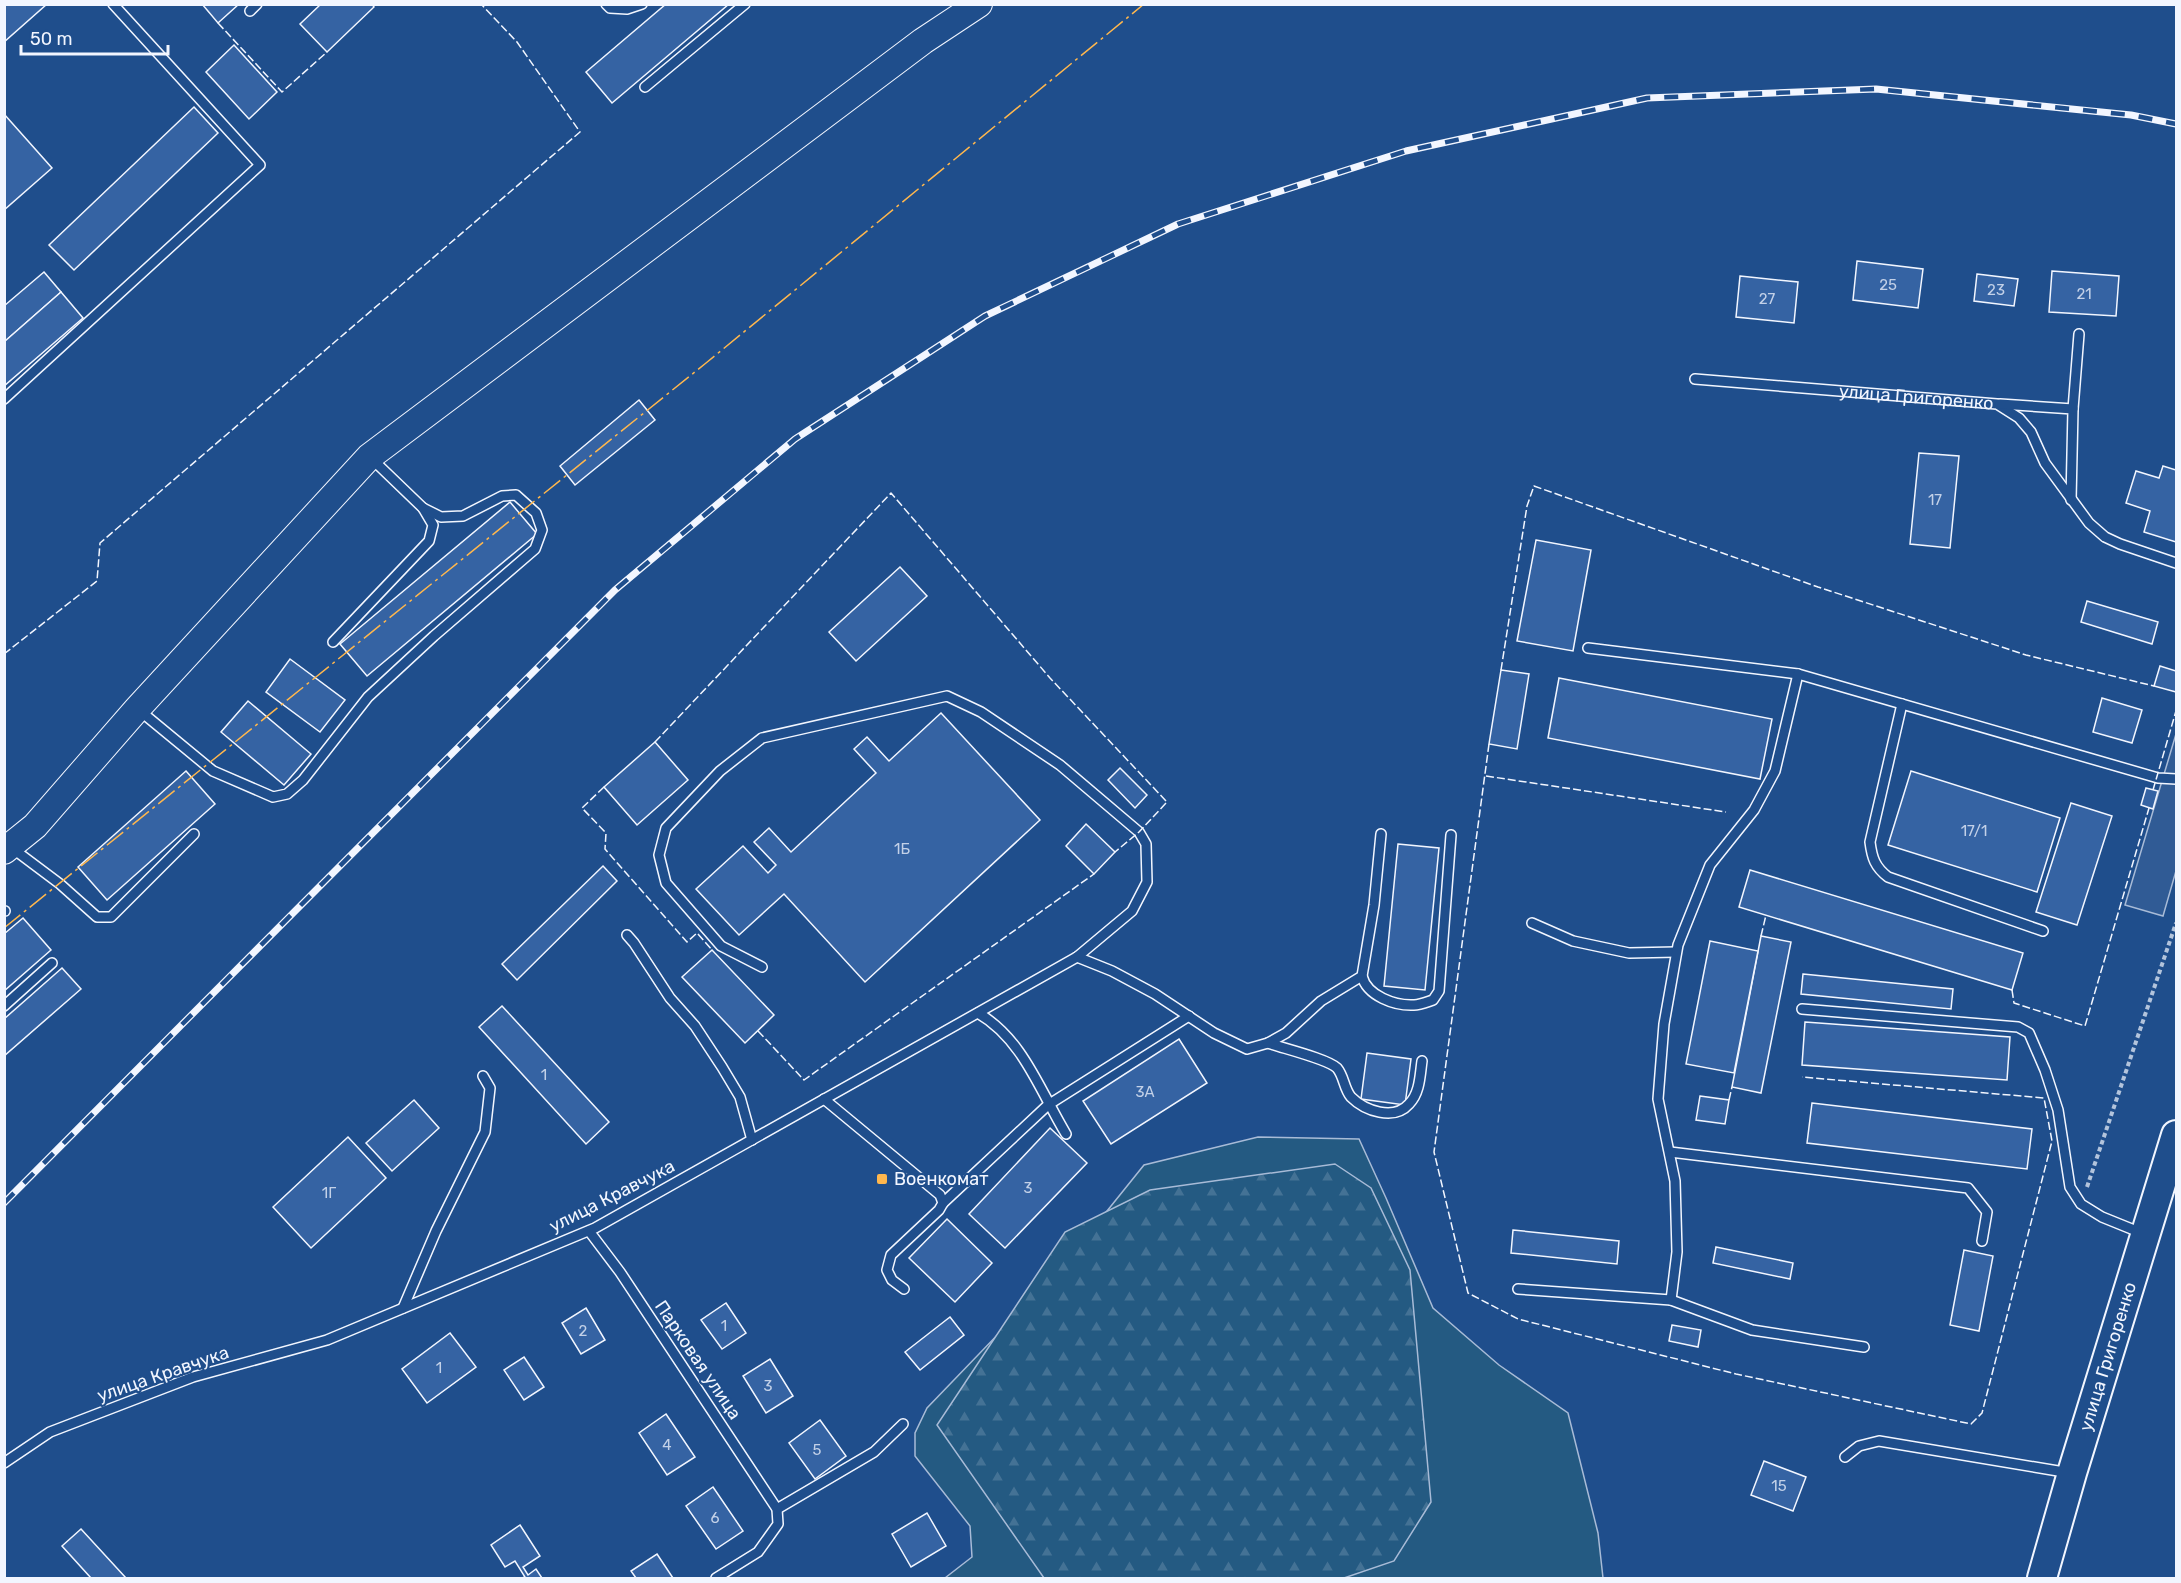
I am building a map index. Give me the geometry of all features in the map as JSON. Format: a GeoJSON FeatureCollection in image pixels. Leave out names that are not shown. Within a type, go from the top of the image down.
{"type":"FeatureCollection","features":[{"type":"Feature","properties":{"kind":"main road"},"geometry":{"type":"LineString","coordinates":[[7,849],[35,826],[137,709],[369,457],[923,41],[979,4]]}},
{"type":"Feature","properties":{"kind":"main road","name":"улица Григоренко"},"geometry":{"type":"LineString","coordinates":[[2042,1578],[2176,1135]]}},
{"type":"Feature","properties":{"kind":"lane"},"geometry":{"type":"LineString","coordinates":[[4,399],[260,165],[113,4]]}},
{"type":"Feature","properties":{"kind":"lane"},"geometry":{"type":"LineString","coordinates":[[606,4],[610,8],[627,9],[642,4]]}},
{"type":"Feature","properties":{"kind":"lane"},"geometry":{"type":"LineString","coordinates":[[645,87],[745,4]]}},
{"type":"Feature","properties":{"kind":"lane"},"geometry":{"type":"LineString","coordinates":[[2071,500],[2073,409],[2079,334]]}},
{"type":"Feature","properties":{"kind":"lane","name":"улица Григоренко"},"geometry":{"type":"LineString","coordinates":[[1695,379],[1997,404],[2019,418],[2031,432],[2045,463],[2089,523],[2105,537],[2120,544],[2176,563]]}},
{"type":"Feature","properties":{"kind":"lane"},"geometry":{"type":"LineString","coordinates":[[1997,404],[2073,409]]}},
{"type":"Feature","properties":{"kind":"lane"},"geometry":{"type":"LineString","coordinates":[[333,642],[429,541],[433,525],[423,508],[369,457]]}},
{"type":"Feature","properties":{"kind":"lane"},"geometry":{"type":"LineString","coordinates":[[137,709],[213,771],[273,796],[287,794],[303,780],[368,697],[434,636],[535,549],[542,530],[536,513],[516,495],[502,496],[463,516],[441,517],[423,508]]}},
{"type":"Feature","properties":{"kind":"lane"},"geometry":{"type":"LineString","coordinates":[[1588,648],[1798,674],[2157,778],[2176,779]]}},
{"type":"Feature","properties":{"kind":"lane"},"geometry":{"type":"LineString","coordinates":[[1671,1300],[1677,1252],[1675,1181],[1658,1099],[1664,1024],[1676,952],[1710,865],[1754,810],[1775,771],[1798,674]]}},
{"type":"Feature","properties":{"kind":"lane","name":"улица Кравчука"},"geometry":{"type":"LineString","coordinates":[[4,1463],[50,1432],[193,1377],[327,1340],[590,1231],[1077,957],[1132,911],[1147,882],[1146,844],[1139,832],[1060,765],[981,712],[947,696],[762,738],[720,771],[666,828],[659,855],[666,883],[721,946],[762,967]]}},
{"type":"Feature","properties":{"kind":"lane"},"geometry":{"type":"LineString","coordinates":[[1902,704],[1870,842],[1872,858],[1879,871],[1888,877],[2043,931]]}},
{"type":"Feature","properties":{"kind":"lane"},"geometry":{"type":"LineString","coordinates":[[7,849],[60,884],[97,917],[111,917],[194,834]]}},
{"type":"Feature","properties":{"kind":"lane"},"geometry":{"type":"LineString","coordinates":[[1381,834],[1374,905],[1362,976],[1373,993],[1387,1001],[1414,1005],[1433,1000],[1438,990],[1451,835]]}},
{"type":"Feature","properties":{"kind":"lane"},"geometry":{"type":"LineString","coordinates":[[1532,923],[1573,941],[1629,953],[1676,952]]}},
{"type":"Feature","properties":{"kind":"lane"},"geometry":{"type":"LineString","coordinates":[[627,935],[670,998],[695,1026],[723,1067],[740,1097],[752,1140]]}},
{"type":"Feature","properties":{"kind":"lane"},"geometry":{"type":"LineString","coordinates":[[1077,957],[1112,970],[1155,994],[1214,1033],[1247,1049],[1268,1043],[1286,1033],[1321,1001],[1362,976]]}},
{"type":"Feature","properties":{"kind":"lane"},"geometry":{"type":"LineString","coordinates":[[4,1006],[52,963]]}},
{"type":"Feature","properties":{"kind":"lane"},"geometry":{"type":"LineString","coordinates":[[1802,1009],[2018,1027],[2029,1033],[2045,1070],[2058,1110],[2070,1187],[2081,1204],[2102,1217],[2146,1235]]}},
{"type":"Feature","properties":{"kind":"lane"},"geometry":{"type":"LineString","coordinates":[[978,1013],[993,1022],[1019,1049],[1066,1134]]}},
{"type":"Feature","properties":{"kind":"lane"},"geometry":{"type":"LineString","coordinates":[[904,1289],[892,1280],[886,1270],[891,1255],[939,1210],[943,1203],[1048,1105],[1189,1016]]}},
{"type":"Feature","properties":{"kind":"lane"},"geometry":{"type":"LineString","coordinates":[[1268,1043],[1323,1060],[1337,1068],[1351,1096],[1380,1113],[1394,1113],[1409,1104],[1419,1084],[1422,1061]]}},
{"type":"Feature","properties":{"kind":"lane"},"geometry":{"type":"LineString","coordinates":[[403,1308],[436,1231],[485,1132],[490,1088],[483,1076]]}},
{"type":"Feature","properties":{"kind":"lane"},"geometry":{"type":"LineString","coordinates":[[824,1099],[932,1187],[940,1195],[943,1203]]}},
{"type":"Feature","properties":{"kind":"lane"},"geometry":{"type":"LineString","coordinates":[[1670,1152],[1968,1188],[1987,1212],[1982,1241]]}},
{"type":"Feature","properties":{"kind":"lane","name":"Парковая улица"},"geometry":{"type":"LineString","coordinates":[[590,1231],[620,1272],[777,1509]]}},
{"type":"Feature","properties":{"kind":"lane"},"geometry":{"type":"LineString","coordinates":[[1518,1289],[1671,1300],[1752,1330],[1864,1347]]}},
{"type":"Feature","properties":{"kind":"lane"},"geometry":{"type":"LineString","coordinates":[[716,1578],[758,1552],[778,1524],[777,1509],[874,1452],[903,1424]]}},
{"type":"Feature","properties":{"kind":"lane"},"geometry":{"type":"LineString","coordinates":[[1845,1457],[1859,1446],[1878,1441],[2072,1473]]}},
{"type":"Feature","properties":{"kind":"path"},"geometry":{"type":"LineString","coordinates":[[2081,1204],[2176,923]]}},
{"type":"Feature","properties":{"kind":"green space"},"geometry":{"type":"Polygon","coordinates":[[[1258,1137],[1359,1139],[1433,1308],[1499,1365],[1568,1413],[1598,1533],[1603,1578],[945,1578],[972,1557],[970,1526],[915,1456],[915,1433],[927,1408],[1058,1272],[1144,1165],[1258,1137]]]}},
{"type":"Feature","properties":{"kind":"green space"},"geometry":{"type":"Polygon","coordinates":[[[1335,1164],[1371,1188],[1410,1270],[1431,1502],[1394,1561],[1344,1578],[1044,1578],[937,1425],[1065,1232],[1150,1190],[1335,1164]]]}},
{"type":"Feature","properties":{"kind":"shaded area"},"geometry":{"type":"Polygon","coordinates":[[[2176,734],[2176,871],[2163,916],[2125,905],[2176,734]]]}},
{"type":"Feature","properties":{"kind":"building"},"geometry":{"type":"Polygon","coordinates":[[[4,4],[47,4],[4,42],[4,4]]]}},
{"type":"Feature","properties":{"kind":"building"},"geometry":{"type":"Polygon","coordinates":[[[202,4],[239,4],[218,23],[202,4]]]}},
{"type":"Feature","properties":{"kind":"building"},"geometry":{"type":"Polygon","coordinates":[[[321,4],[372,4],[374,7],[327,52],[300,24],[321,4]]]}},
{"type":"Feature","properties":{"kind":"building"},"geometry":{"type":"Polygon","coordinates":[[[666,4],[729,4],[612,103],[586,72],[666,4]]]}},
{"type":"Feature","properties":{"kind":"building"},"geometry":{"type":"Polygon","coordinates":[[[234,45],[277,92],[249,119],[206,72],[234,45]]]}},
{"type":"Feature","properties":{"kind":"building"},"geometry":{"type":"Polygon","coordinates":[[[194,107],[218,133],[74,270],[49,245],[194,107]]]}},
{"type":"Feature","properties":{"kind":"building"},"geometry":{"type":"Polygon","coordinates":[[[4,114],[52,168],[4,210],[4,114]]]}},
{"type":"Feature","properties":{"kind":"building"},"geometry":{"type":"Polygon","coordinates":[[[1857,261],[1923,269],[1918,308],[1853,300],[1857,261]]]}},
{"type":"Feature","properties":{"kind":"building"},"geometry":{"type":"Polygon","coordinates":[[[2052,271],[2119,276],[2116,316],[2049,312],[2052,271]]]}},
{"type":"Feature","properties":{"kind":"building"},"geometry":{"type":"Polygon","coordinates":[[[44,272],[61,292],[4,342],[4,306],[44,272]]]}},
{"type":"Feature","properties":{"kind":"building"},"geometry":{"type":"Polygon","coordinates":[[[1977,274],[2018,279],[2014,306],[1974,301],[1977,274]]]}},
{"type":"Feature","properties":{"kind":"building"},"geometry":{"type":"Polygon","coordinates":[[[1740,276],[1798,282],[1794,323],[1736,317],[1740,276]]]}},
{"type":"Feature","properties":{"kind":"building"},"geometry":{"type":"Polygon","coordinates":[[[61,292],[83,318],[4,386],[4,342],[61,292]]]}},
{"type":"Feature","properties":{"kind":"building"},"geometry":{"type":"Polygon","coordinates":[[[639,400],[655,420],[575,485],[560,466],[639,400]]]}},
{"type":"Feature","properties":{"kind":"building"},"geometry":{"type":"Polygon","coordinates":[[[1919,453],[1959,456],[1950,548],[1910,544],[1919,453]]]}},
{"type":"Feature","properties":{"kind":"building"},"geometry":{"type":"Polygon","coordinates":[[[2163,466],[2176,470],[2176,542],[2144,532],[2150,511],[2126,503],[2136,471],[2159,478],[2163,466]]]}},
{"type":"Feature","properties":{"kind":"building"},"geometry":{"type":"Polygon","coordinates":[[[510,502],[537,534],[367,676],[340,644],[510,502]]]}},
{"type":"Feature","properties":{"kind":"building"},"geometry":{"type":"Polygon","coordinates":[[[1536,540],[1591,550],[1573,651],[1517,641],[1536,540]]]}},
{"type":"Feature","properties":{"kind":"building"},"geometry":{"type":"Polygon","coordinates":[[[900,567],[927,596],[856,661],[829,632],[900,567]]]}},
{"type":"Feature","properties":{"kind":"building"},"geometry":{"type":"Polygon","coordinates":[[[2087,601],[2158,622],[2152,644],[2081,622],[2087,601]]]}},
{"type":"Feature","properties":{"kind":"building"},"geometry":{"type":"Polygon","coordinates":[[[290,659],[345,700],[320,732],[266,692],[290,659]]]}},
{"type":"Feature","properties":{"kind":"building"},"geometry":{"type":"Polygon","coordinates":[[[2160,666],[2176,671],[2176,692],[2154,686],[2160,666]]]}},
{"type":"Feature","properties":{"kind":"building"},"geometry":{"type":"Polygon","coordinates":[[[1501,670],[1529,674],[1517,749],[1489,744],[1501,670]]]}},
{"type":"Feature","properties":{"kind":"building"},"geometry":{"type":"Polygon","coordinates":[[[1559,678],[1772,719],[1760,779],[1548,738],[1559,678]]]}},
{"type":"Feature","properties":{"kind":"building"},"geometry":{"type":"Polygon","coordinates":[[[2102,698],[2142,710],[2132,743],[2093,732],[2102,698]]]}},
{"type":"Feature","properties":{"kind":"building"},"geometry":{"type":"Polygon","coordinates":[[[248,701],[311,754],[284,785],[221,732],[248,701]]]}},
{"type":"Feature","properties":{"kind":"building"},"geometry":{"type":"Polygon","coordinates":[[[941,713],[1040,820],[865,982],[784,894],[739,935],[696,889],[743,846],[768,873],[776,865],[754,842],[769,828],[791,852],[876,773],[854,749],[867,737],[889,761],[941,713]]]}},
{"type":"Feature","properties":{"kind":"building"},"geometry":{"type":"Polygon","coordinates":[[[655,742],[688,780],[637,825],[604,787],[655,742]]]}},
{"type":"Feature","properties":{"kind":"building"},"geometry":{"type":"Polygon","coordinates":[[[1120,768],[1147,795],[1135,808],[1108,780],[1120,768]]]}},
{"type":"Feature","properties":{"kind":"building"},"geometry":{"type":"Polygon","coordinates":[[[186,771],[215,804],[107,900],[78,867],[186,771]]]}},
{"type":"Feature","properties":{"kind":"building"},"geometry":{"type":"Polygon","coordinates":[[[1911,771],[2060,818],[2037,892],[1888,845],[1911,771]]]}},
{"type":"Feature","properties":{"kind":"building"},"geometry":{"type":"Polygon","coordinates":[[[2146,788],[2158,791],[2153,809],[2141,805],[2146,788]]]}},
{"type":"Feature","properties":{"kind":"building"},"geometry":{"type":"Polygon","coordinates":[[[2071,803],[2112,816],[2077,925],[2036,912],[2071,803]]]}},
{"type":"Feature","properties":{"kind":"building"},"geometry":{"type":"Polygon","coordinates":[[[1086,824],[1115,852],[1094,874],[1066,846],[1086,824]]]}},
{"type":"Feature","properties":{"kind":"building"},"geometry":{"type":"Polygon","coordinates":[[[1398,844],[1439,848],[1425,990],[1384,986],[1398,844]]]}},
{"type":"Feature","properties":{"kind":"building"},"geometry":{"type":"Polygon","coordinates":[[[603,866],[617,881],[517,980],[502,964],[603,866]]]}},
{"type":"Feature","properties":{"kind":"building"},"geometry":{"type":"Polygon","coordinates":[[[1750,870],[2023,953],[2012,990],[1739,907],[1750,870]]]}},
{"type":"Feature","properties":{"kind":"building"},"geometry":{"type":"Polygon","coordinates":[[[23,918],[51,950],[4,991],[4,934],[23,918]]]}},
{"type":"Feature","properties":{"kind":"building"},"geometry":{"type":"Polygon","coordinates":[[[1761,936],[1791,942],[1761,1093],[1732,1087],[1761,936]]]}},
{"type":"Feature","properties":{"kind":"building"},"geometry":{"type":"Polygon","coordinates":[[[1710,941],[1758,951],[1734,1073],[1686,1064],[1710,941]]]}},
{"type":"Feature","properties":{"kind":"building"},"geometry":{"type":"Polygon","coordinates":[[[712,950],[774,1015],[745,1043],[682,977],[712,950]]]}},
{"type":"Feature","properties":{"kind":"building"},"geometry":{"type":"Polygon","coordinates":[[[62,968],[81,989],[4,1056],[4,1019],[62,968]]]}},
{"type":"Feature","properties":{"kind":"building"},"geometry":{"type":"Polygon","coordinates":[[[1803,974],[1953,989],[1951,1009],[1801,994],[1803,974]]]}},
{"type":"Feature","properties":{"kind":"building"},"geometry":{"type":"Polygon","coordinates":[[[502,1006],[609,1122],[586,1144],[479,1027],[502,1006]]]}},
{"type":"Feature","properties":{"kind":"building"},"geometry":{"type":"Polygon","coordinates":[[[1805,1022],[2010,1037],[2007,1080],[1802,1065],[1805,1022]]]}},
{"type":"Feature","properties":{"kind":"building"},"geometry":{"type":"Polygon","coordinates":[[[1179,1039],[1207,1083],[1111,1144],[1083,1101],[1179,1039]]]}},
{"type":"Feature","properties":{"kind":"building"},"geometry":{"type":"Polygon","coordinates":[[[1367,1053],[1411,1059],[1405,1105],[1361,1099],[1367,1053]]]}},
{"type":"Feature","properties":{"kind":"building"},"geometry":{"type":"Polygon","coordinates":[[[1700,1096],[1729,1100],[1725,1124],[1696,1120],[1700,1096]]]}},
{"type":"Feature","properties":{"kind":"building"},"geometry":{"type":"Polygon","coordinates":[[[414,1100],[439,1128],[392,1171],[366,1143],[414,1100]]]}},
{"type":"Feature","properties":{"kind":"building"},"geometry":{"type":"Polygon","coordinates":[[[1812,1103],[2032,1129],[2027,1169],[1807,1143],[1812,1103]]]}},
{"type":"Feature","properties":{"kind":"building"},"geometry":{"type":"Polygon","coordinates":[[[1050,1128],[1087,1163],[1005,1248],[969,1214],[1050,1128]]]}},
{"type":"Feature","properties":{"kind":"building"},"geometry":{"type":"Polygon","coordinates":[[[348,1137],[386,1178],[311,1248],[273,1207],[348,1137]]]}},
{"type":"Feature","properties":{"kind":"building"},"geometry":{"type":"Polygon","coordinates":[[[947,1219],[992,1263],[955,1302],[909,1258],[947,1219]]]}},
{"type":"Feature","properties":{"kind":"building"},"geometry":{"type":"Polygon","coordinates":[[[1513,1230],[1619,1241],[1617,1264],[1511,1253],[1513,1230]]]}},
{"type":"Feature","properties":{"kind":"building"},"geometry":{"type":"Polygon","coordinates":[[[1716,1247],[1793,1263],[1790,1279],[1713,1263],[1716,1247]]]}},
{"type":"Feature","properties":{"kind":"building"},"geometry":{"type":"Polygon","coordinates":[[[1964,1250],[1993,1256],[1979,1331],[1950,1325],[1964,1250]]]}},
{"type":"Feature","properties":{"kind":"building"},"geometry":{"type":"Polygon","coordinates":[[[726,1303],[746,1333],[722,1349],[701,1320],[726,1303]]]}},
{"type":"Feature","properties":{"kind":"building"},"geometry":{"type":"Polygon","coordinates":[[[586,1308],[605,1340],[581,1354],[562,1323],[586,1308]]]}},
{"type":"Feature","properties":{"kind":"building"},"geometry":{"type":"Polygon","coordinates":[[[950,1317],[964,1335],[920,1370],[905,1352],[950,1317]]]}},
{"type":"Feature","properties":{"kind":"building"},"geometry":{"type":"Polygon","coordinates":[[[1672,1325],[1701,1330],[1698,1347],[1669,1341],[1672,1325]]]}},
{"type":"Feature","properties":{"kind":"building"},"geometry":{"type":"Polygon","coordinates":[[[450,1333],[476,1367],[427,1403],[402,1369],[450,1333]]]}},
{"type":"Feature","properties":{"kind":"building"},"geometry":{"type":"Polygon","coordinates":[[[524,1357],[544,1387],[524,1400],[504,1370],[524,1357]]]}},
{"type":"Feature","properties":{"kind":"building"},"geometry":{"type":"Polygon","coordinates":[[[770,1359],[793,1396],[766,1413],[743,1376],[770,1359]]]}},
{"type":"Feature","properties":{"kind":"building"},"geometry":{"type":"Polygon","coordinates":[[[666,1414],[695,1457],[667,1475],[639,1433],[666,1414]]]}},
{"type":"Feature","properties":{"kind":"building"},"geometry":{"type":"Polygon","coordinates":[[[820,1420],[846,1456],[815,1479],[789,1443],[820,1420]]]}},
{"type":"Feature","properties":{"kind":"building"},"geometry":{"type":"Polygon","coordinates":[[[1764,1461],[1806,1477],[1793,1511],[1751,1495],[1764,1461]]]}},
{"type":"Feature","properties":{"kind":"building"},"geometry":{"type":"Polygon","coordinates":[[[713,1487],[743,1531],[716,1549],[686,1506],[713,1487]]]}},
{"type":"Feature","properties":{"kind":"building"},"geometry":{"type":"Polygon","coordinates":[[[927,1513],[946,1546],[911,1567],[892,1534],[927,1513]]]}},
{"type":"Feature","properties":{"kind":"building"},"geometry":{"type":"Polygon","coordinates":[[[520,1525],[540,1556],[523,1567],[528,1575],[536,1569],[542,1578],[522,1578],[525,1577],[515,1561],[505,1567],[491,1545],[520,1525]]]}},
{"type":"Feature","properties":{"kind":"building"},"geometry":{"type":"Polygon","coordinates":[[[81,1529],[126,1578],[91,1578],[62,1546],[81,1529]]]}},
{"type":"Feature","properties":{"kind":"building"},"geometry":{"type":"Polygon","coordinates":[[[657,1554],[673,1578],[636,1578],[631,1571],[657,1554]]]}},
{"type":"Feature","properties":{"kind":"railway"},"geometry":{"type":"LineString","coordinates":[[4,1203],[615,590],[795,439],[985,316],[1178,224],[1406,151],[1647,98],[1876,89],[2131,115],[2176,124]]}},
{"type":"Feature","properties":{"kind":"fence"},"geometry":{"type":"LineString","coordinates":[[4,654],[97,581],[100,543],[580,132],[517,42],[481,4]]}},
{"type":"Feature","properties":{"kind":"fence"},"geometry":{"type":"LineString","coordinates":[[218,23],[282,92],[327,52]]}},
{"type":"Feature","properties":{"kind":"fence"},"geometry":{"type":"LineString","coordinates":[[1501,670],[1527,506],[1534,486],[1818,587],[2026,655],[2154,686]]}},
{"type":"Feature","properties":{"kind":"fence"},"geometry":{"type":"LineString","coordinates":[[655,742],[891,493],[1050,678],[1167,802],[1139,832],[1115,852]]}},
{"type":"Feature","properties":{"kind":"fence"},"geometry":{"type":"LineString","coordinates":[[2153,790],[2176,711]]}},
{"type":"Feature","properties":{"kind":"fence"},"geometry":{"type":"LineString","coordinates":[[1489,744],[1434,1152],[1468,1293],[1518,1319],[1736,1374],[1971,1424],[1982,1413],[2052,1141],[2044,1098],[1802,1077]]}},
{"type":"Feature","properties":{"kind":"fence"},"geometry":{"type":"LineString","coordinates":[[1486,776],[1726,812]]}},
{"type":"Feature","properties":{"kind":"fence"},"geometry":{"type":"LineString","coordinates":[[604,787],[582,808],[606,833],[605,849],[687,942],[697,933],[712,950]]}},
{"type":"Feature","properties":{"kind":"fence"},"geometry":{"type":"LineString","coordinates":[[2012,990],[2014,1003],[2085,1026],[2149,808]]}},
{"type":"Feature","properties":{"kind":"fence"},"geometry":{"type":"LineString","coordinates":[[758,1031],[804,1080],[1094,874]]}},
{"type":"Feature","properties":{"kind":"fence"},"geometry":{"type":"LineString","coordinates":[[1761,936],[1766,915]]}},
{"type":"Feature","properties":{"kind":"fence"},"geometry":{"type":"LineString","coordinates":[[1729,1100],[1732,1087]]}},
{"type":"Feature","properties":{"kind":"power"},"geometry":{"type":"LineString","coordinates":[[4,928],[706,363],[1144,4]]}},
{"type":"Feature","properties":{"kind":"place","name":"Военкомат"},"geometry":{"type":"Point","coordinates":[882,1179]}}]}
